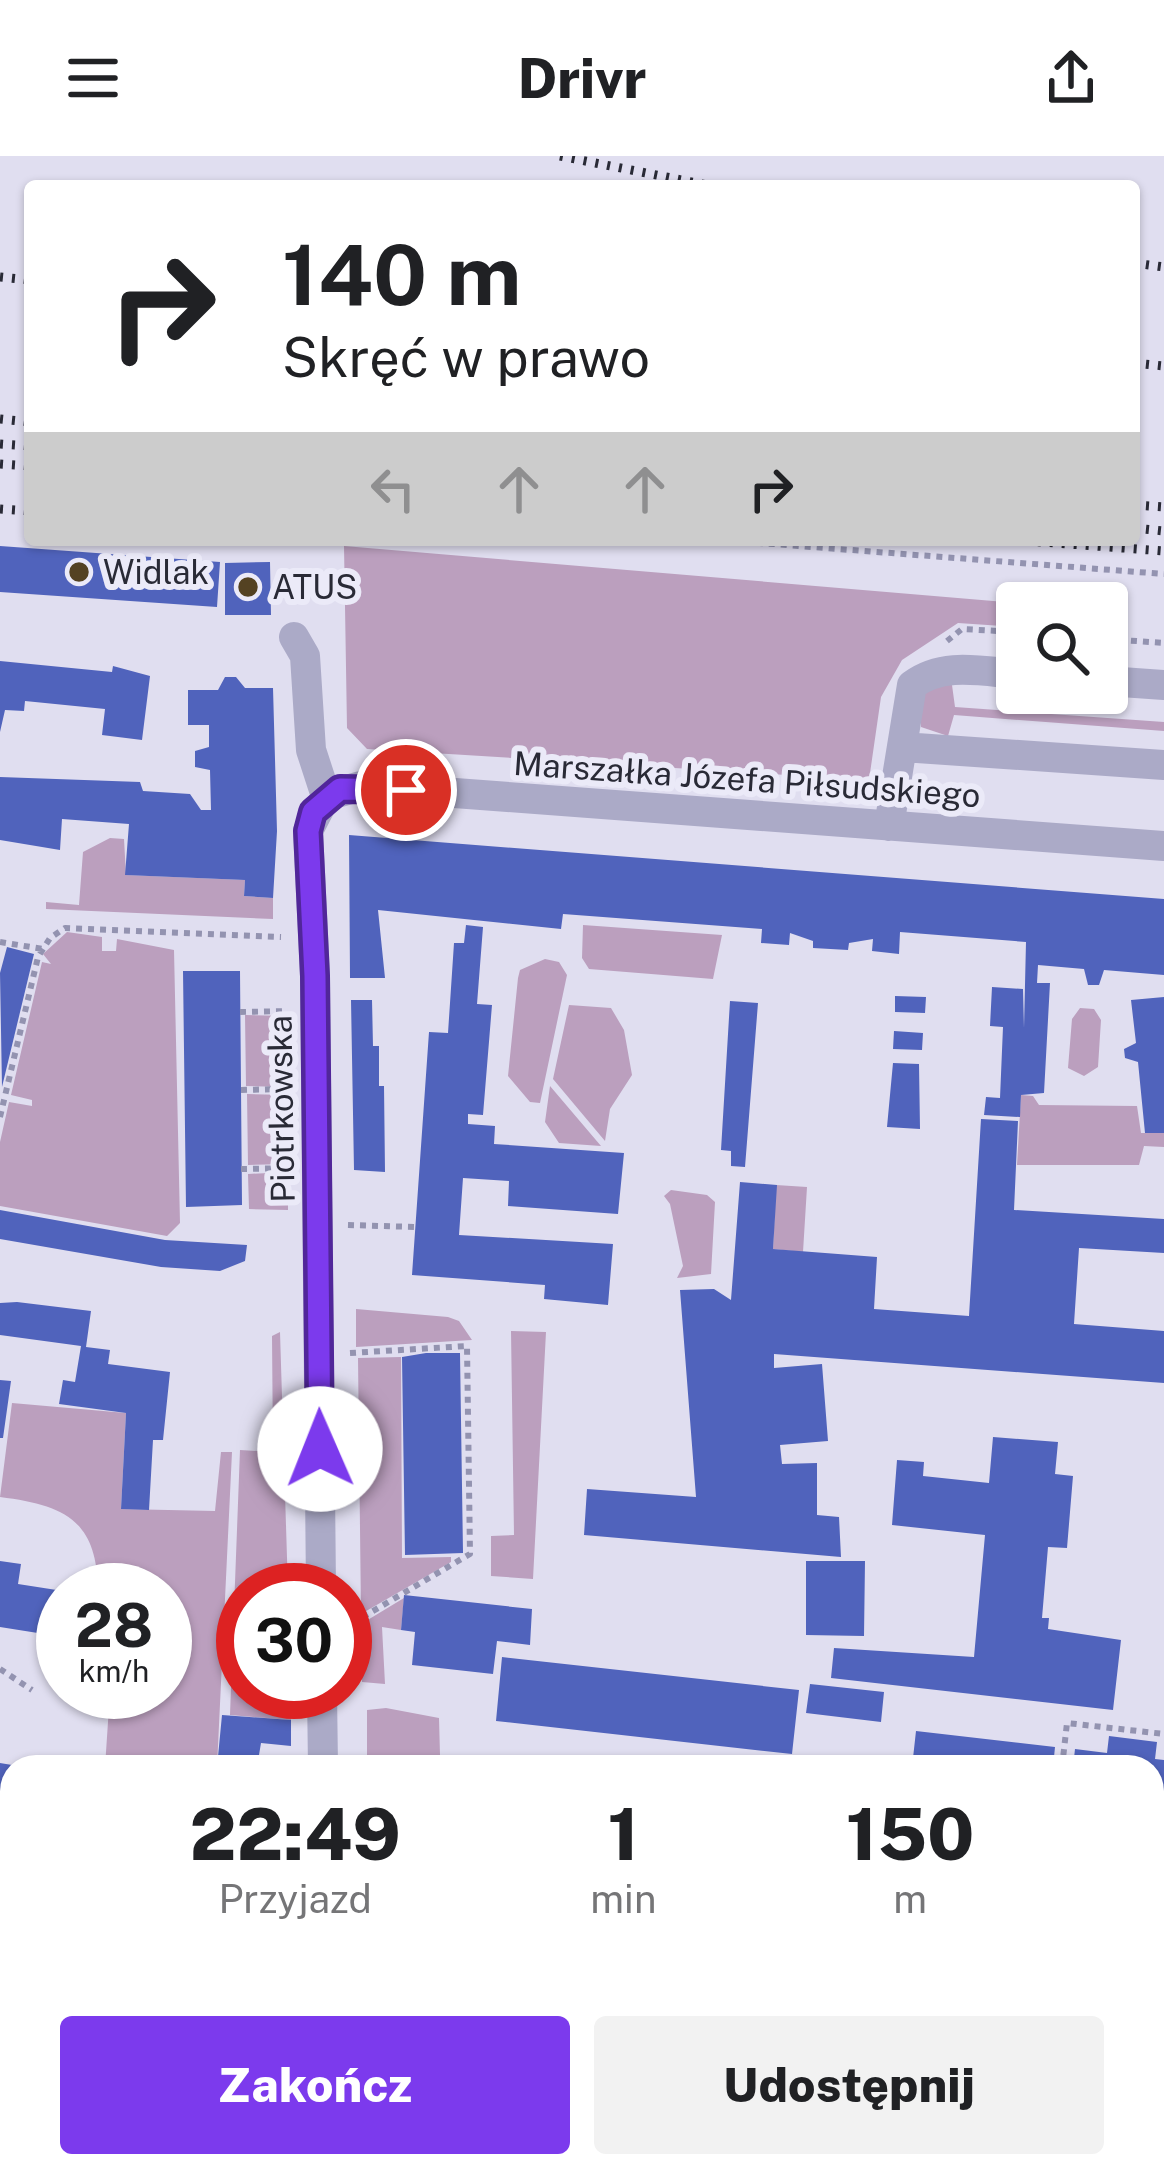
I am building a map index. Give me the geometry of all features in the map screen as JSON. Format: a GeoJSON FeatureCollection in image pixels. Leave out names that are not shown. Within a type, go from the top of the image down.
{"type":"FeatureCollection","features":[{"type":"Feature","properties":{"kind":"street"},"geometry":{"type":"LineString","coordinates":[[294,637],[305,656],[311,750],[326,796]]}},
{"type":"Feature","properties":{"kind":"street"},"geometry":{"type":"LineString","coordinates":[[889,826],[912,686],[930,672],[996,674]]}},
{"type":"Feature","properties":{"kind":"street"},"geometry":{"type":"LineString","coordinates":[[1128,682],[1164,685]]}},
{"type":"Feature","properties":{"kind":"street"},"geometry":{"type":"LineString","coordinates":[[902,747],[1164,765]]}},
{"type":"Feature","properties":{"kind":"street","name":"Marszałka Józefa Piłsudskiego"},"geometry":{"type":"LineString","coordinates":[[326,796],[361,786],[1164,846]]}},
{"type":"Feature","properties":{"kind":"street","name":"Piotrkowska"},"geometry":{"type":"LineString","coordinates":[[321,1563],[315,976],[308,831],[326,796]]}},
{"type":"Feature","properties":{"kind":"street"},"geometry":{"type":"LineString","coordinates":[[322,1719],[323,1755]]}},
{"type":"Feature","properties":{"kind":"path"},"geometry":{"type":"LineString","coordinates":[[799,546],[1164,574]]}},
{"type":"Feature","properties":{"kind":"path"},"geometry":{"type":"LineString","coordinates":[[1128,640],[1164,643]]}},
{"type":"Feature","properties":{"kind":"path"},"geometry":{"type":"LineString","coordinates":[[0,1117],[43,949],[64,928],[281,938]]}},
{"type":"Feature","properties":{"kind":"path"},"geometry":{"type":"LineString","coordinates":[[0,942],[43,949]]}},
{"type":"Feature","properties":{"kind":"path"},"geometry":{"type":"LineString","coordinates":[[240,1012],[291,1011]]}},
{"type":"Feature","properties":{"kind":"path"},"geometry":{"type":"LineString","coordinates":[[241,1090],[292,1089]]}},
{"type":"Feature","properties":{"kind":"path"},"geometry":{"type":"LineString","coordinates":[[241,1169],[293,1167]]}},
{"type":"Feature","properties":{"kind":"path"},"geometry":{"type":"LineString","coordinates":[[348,1225],[416,1227]]}},
{"type":"Feature","properties":{"kind":"path"},"geometry":{"type":"LineString","coordinates":[[350,1353],[472,1346],[470,1554],[372,1612]]}},
{"type":"Feature","properties":{"kind":"path"},"geometry":{"type":"LineString","coordinates":[[0,1669],[32,1690]]}},
{"type":"Feature","properties":{"kind":"path"},"geometry":{"type":"LineString","coordinates":[[1063,1755],[1067,1723],[1164,1734]]}},
{"type":"Feature","properties":{"kind":"shaded area"},"geometry":{"type":"Polygon","coordinates":[[[344,546],[996,601],[996,626],[958,623],[902,660],[881,697],[869,780],[367,749],[347,728],[344,546]]]}},
{"type":"Feature","properties":{"kind":"shaded area"},"geometry":{"type":"Polygon","coordinates":[[[930,685],[952,685],[955,707],[996,710],[996,714],[1164,722],[1164,731],[954,715],[948,736],[921,727],[921,696],[930,685]]]}},
{"type":"Feature","properties":{"kind":"shaded area"},"geometry":{"type":"Polygon","coordinates":[[[110,838],[124,839],[126,875],[245,880],[244,896],[273,898],[273,919],[46,909],[46,902],[79,905],[83,852],[110,838]]]}},
{"type":"Feature","properties":{"kind":"shaded area"},"geometry":{"type":"Polygon","coordinates":[[[583,925],[722,935],[713,979],[589,969],[582,958],[583,925]]]}},
{"type":"Feature","properties":{"kind":"shaded area"},"geometry":{"type":"Polygon","coordinates":[[[67,932],[102,937],[102,951],[116,951],[117,939],[174,950],[180,1223],[167,1236],[0,1206],[0,1142],[9,1102],[32,1106],[32,1100],[11,1095],[42,962],[51,964],[43,954],[67,932]]]}},
{"type":"Feature","properties":{"kind":"shaded area"},"geometry":{"type":"Polygon","coordinates":[[[545,959],[559,962],[567,975],[540,1103],[530,1102],[508,1076],[520,970],[545,959]]]}},
{"type":"Feature","properties":{"kind":"shaded area"},"geometry":{"type":"Polygon","coordinates":[[[569,1005],[611,1008],[624,1030],[632,1075],[610,1109],[605,1141],[553,1079],[569,1005]]]}},
{"type":"Feature","properties":{"kind":"shaded area"},"geometry":{"type":"Polygon","coordinates":[[[1080,1008],[1094,1009],[1101,1020],[1098,1067],[1084,1076],[1068,1068],[1072,1019],[1080,1008]]]}},
{"type":"Feature","properties":{"kind":"shaded area"},"geometry":{"type":"Polygon","coordinates":[[[245,1015],[286,1016],[287,1087],[246,1086],[245,1015]]]}},
{"type":"Feature","properties":{"kind":"shaded area"},"geometry":{"type":"Polygon","coordinates":[[[550,1086],[601,1146],[559,1143],[545,1122],[550,1086]]]}},
{"type":"Feature","properties":{"kind":"shaded area"},"geometry":{"type":"Polygon","coordinates":[[[247,1094],[287,1095],[288,1164],[248,1165],[247,1094]]]}},
{"type":"Feature","properties":{"kind":"shaded area"},"geometry":{"type":"Polygon","coordinates":[[[1021,1095],[1033,1096],[1039,1105],[1137,1106],[1141,1133],[1164,1133],[1164,1147],[1144,1146],[1139,1165],[1017,1165],[1021,1095]]]}},
{"type":"Feature","properties":{"kind":"shaded area"},"geometry":{"type":"Polygon","coordinates":[[[288,1172],[288,1210],[249,1209],[248,1174],[288,1172]]]}},
{"type":"Feature","properties":{"kind":"shaded area"},"geometry":{"type":"Polygon","coordinates":[[[776,1185],[807,1187],[803,1252],[773,1249],[776,1185]]]}},
{"type":"Feature","properties":{"kind":"shaded area"},"geometry":{"type":"Polygon","coordinates":[[[671,1190],[707,1195],[715,1202],[711,1274],[677,1278],[683,1266],[670,1204],[664,1196],[671,1190]]]}},
{"type":"Feature","properties":{"kind":"shaded area"},"geometry":{"type":"Polygon","coordinates":[[[356,1309],[448,1317],[459,1321],[472,1340],[356,1347],[356,1309]]]}},
{"type":"Feature","properties":{"kind":"shaded area"},"geometry":{"type":"Polygon","coordinates":[[[511,1331],[546,1332],[533,1579],[491,1576],[491,1536],[514,1535],[511,1331]]]}},
{"type":"Feature","properties":{"kind":"shaded area"},"geometry":{"type":"Polygon","coordinates":[[[280,1332],[287,1563],[236,1563],[240,1450],[273,1452],[272,1336],[280,1332]]]}},
{"type":"Feature","properties":{"kind":"shaded area"},"geometry":{"type":"Polygon","coordinates":[[[401,1357],[402,1558],[451,1557],[451,1562],[372,1608],[372,1563],[360,1563],[358,1358],[401,1357]]]}},
{"type":"Feature","properties":{"kind":"shaded area"},"geometry":{"type":"Polygon","coordinates":[[[12,1403],[126,1413],[121,1509],[215,1511],[221,1452],[232,1452],[227,1563],[216,1563],[218,1755],[106,1755],[108,1719],[192,1719],[192,1563],[95,1563],[83,1531],[42,1505],[0,1497],[12,1403]]]}},
{"type":"Feature","properties":{"kind":"shaded area"},"geometry":{"type":"Polygon","coordinates":[[[404,1598],[401,1630],[382,1627],[385,1684],[372,1683],[372,1617],[404,1598]]]}},
{"type":"Feature","properties":{"kind":"shaded area"},"geometry":{"type":"Polygon","coordinates":[[[372,1709],[439,1718],[440,1755],[367,1755],[367,1719],[372,1719],[372,1709]]]}},
{"type":"Feature","properties":{"kind":"building"},"geometry":{"type":"Polygon","coordinates":[[[0,546],[220,562],[217,607],[0,592],[0,546]]]}},
{"type":"Feature","properties":{"kind":"building"},"geometry":{"type":"Polygon","coordinates":[[[270,562],[271,615],[225,615],[225,563],[270,562]]]}},
{"type":"Feature","properties":{"kind":"building"},"geometry":{"type":"Polygon","coordinates":[[[0,661],[112,672],[113,666],[150,676],[142,740],[102,735],[105,709],[25,701],[24,711],[5,710],[0,732],[0,661]]]}},
{"type":"Feature","properties":{"kind":"building"},"geometry":{"type":"Polygon","coordinates":[[[225,677],[236,677],[245,688],[273,688],[277,831],[273,898],[244,896],[245,880],[125,875],[129,824],[62,819],[60,850],[0,840],[0,777],[140,782],[143,791],[190,794],[201,810],[211,810],[210,770],[195,767],[195,751],[209,747],[209,725],[188,725],[188,690],[218,690],[225,677]]]}},
{"type":"Feature","properties":{"kind":"building"},"geometry":{"type":"Polygon","coordinates":[[[349,835],[1164,899],[1164,975],[1104,970],[1099,985],[1088,985],[1084,969],[1038,965],[1037,983],[1050,983],[1044,1093],[1021,1095],[1020,1117],[984,1115],[986,1097],[1000,1098],[1003,1027],[990,1026],[992,987],[1023,989],[1024,1028],[1026,942],[900,932],[899,954],[872,951],[873,939],[849,943],[848,950],[813,948],[813,941],[790,933],[789,945],[761,943],[762,929],[563,914],[561,929],[378,910],[385,978],[350,978],[349,835]]]}},
{"type":"Feature","properties":{"kind":"building"},"geometry":{"type":"Polygon","coordinates":[[[466,925],[483,927],[477,1004],[492,1005],[483,1115],[468,1114],[468,1124],[495,1126],[494,1144],[624,1153],[618,1214],[508,1206],[509,1181],[463,1178],[459,1235],[613,1244],[608,1305],[544,1299],[545,1285],[412,1275],[429,1032],[448,1033],[454,943],[464,943],[466,925]]]}},
{"type":"Feature","properties":{"kind":"building"},"geometry":{"type":"Polygon","coordinates":[[[7,947],[34,954],[2,1087],[0,973],[7,947]]]}},
{"type":"Feature","properties":{"kind":"building"},"geometry":{"type":"Polygon","coordinates":[[[183,971],[240,971],[242,1205],[186,1207],[183,971]]]}},
{"type":"Feature","properties":{"kind":"building"},"geometry":{"type":"Polygon","coordinates":[[[895,996],[926,997],[925,1013],[895,1012],[895,996]]]}},
{"type":"Feature","properties":{"kind":"building"},"geometry":{"type":"Polygon","coordinates":[[[1164,997],[1164,1133],[1145,1133],[1138,1062],[1125,1058],[1124,1049],[1136,1043],[1131,1000],[1164,997]]]}},
{"type":"Feature","properties":{"kind":"building"},"geometry":{"type":"Polygon","coordinates":[[[351,1000],[372,1000],[373,1046],[379,1046],[379,1086],[384,1086],[385,1172],[354,1170],[351,1000]]]}},
{"type":"Feature","properties":{"kind":"building"},"geometry":{"type":"Polygon","coordinates":[[[730,1001],[758,1003],[745,1167],[731,1166],[731,1151],[721,1150],[730,1001]]]}},
{"type":"Feature","properties":{"kind":"building"},"geometry":{"type":"Polygon","coordinates":[[[894,1031],[923,1033],[922,1050],[893,1049],[894,1031]]]}},
{"type":"Feature","properties":{"kind":"building"},"geometry":{"type":"Polygon","coordinates":[[[893,1063],[919,1064],[920,1129],[887,1127],[893,1063]]]}},
{"type":"Feature","properties":{"kind":"building"},"geometry":{"type":"Polygon","coordinates":[[[981,1119],[1018,1121],[1014,1210],[1164,1219],[1164,1253],[1079,1248],[1074,1324],[1164,1331],[1164,1383],[774,1354],[774,1368],[822,1364],[828,1441],[780,1445],[782,1464],[817,1463],[817,1515],[839,1517],[841,1557],[584,1535],[587,1489],[696,1497],[680,1290],[714,1289],[731,1300],[740,1182],[777,1185],[773,1249],[877,1257],[874,1309],[969,1316],[981,1119]]]}},
{"type":"Feature","properties":{"kind":"building"},"geometry":{"type":"Polygon","coordinates":[[[0,1210],[165,1240],[247,1245],[245,1261],[220,1271],[161,1267],[0,1239],[0,1210]]]}},
{"type":"Feature","properties":{"kind":"building"},"geometry":{"type":"Polygon","coordinates":[[[0,1303],[91,1311],[86,1347],[110,1350],[108,1364],[170,1372],[163,1440],[153,1440],[149,1510],[121,1509],[126,1413],[59,1404],[63,1380],[75,1382],[81,1346],[0,1335],[0,1303]]]}},
{"type":"Feature","properties":{"kind":"building"},"geometry":{"type":"Polygon","coordinates":[[[460,1353],[463,1553],[405,1555],[402,1357],[460,1353]]]}},
{"type":"Feature","properties":{"kind":"building"},"geometry":{"type":"Polygon","coordinates":[[[0,1380],[11,1381],[3,1438],[0,1438],[0,1380]]]}},
{"type":"Feature","properties":{"kind":"building"},"geometry":{"type":"Polygon","coordinates":[[[993,1437],[1058,1442],[1055,1474],[1073,1476],[1067,1548],[1048,1547],[1042,1618],[1049,1618],[1048,1629],[1121,1640],[1113,1710],[831,1678],[834,1648],[974,1657],[985,1535],[892,1525],[897,1460],[924,1462],[923,1476],[989,1483],[993,1437]]]}},
{"type":"Feature","properties":{"kind":"building"},"geometry":{"type":"Polygon","coordinates":[[[0,1561],[21,1564],[18,1584],[36,1587],[36,1633],[0,1627],[0,1561]]]}},
{"type":"Feature","properties":{"kind":"building"},"geometry":{"type":"Polygon","coordinates":[[[806,1561],[865,1561],[864,1636],[806,1635],[806,1561]]]}},
{"type":"Feature","properties":{"kind":"building"},"geometry":{"type":"Polygon","coordinates":[[[404,1595],[532,1609],[530,1645],[497,1641],[493,1674],[412,1665],[415,1632],[401,1630],[404,1595]]]}},
{"type":"Feature","properties":{"kind":"building"},"geometry":{"type":"Polygon","coordinates":[[[502,1657],[799,1690],[792,1754],[496,1721],[502,1657]]]}},
{"type":"Feature","properties":{"kind":"building"},"geometry":{"type":"Polygon","coordinates":[[[810,1684],[884,1692],[881,1722],[806,1713],[810,1684]]]}},
{"type":"Feature","properties":{"kind":"building"},"geometry":{"type":"Polygon","coordinates":[[[222,1719],[291,1720],[291,1746],[261,1743],[259,1755],[218,1755],[222,1719]]]}},
{"type":"Feature","properties":{"kind":"building"},"geometry":{"type":"Polygon","coordinates":[[[916,1731],[1055,1747],[1054,1755],[913,1755],[916,1731]]]}},
{"type":"Feature","properties":{"kind":"building"},"geometry":{"type":"Polygon","coordinates":[[[1109,1736],[1157,1742],[1155,1755],[1074,1755],[1075,1749],[1107,1753],[1109,1736]]]}},
{"type":"Feature","properties":{"kind":"railway"},"geometry":{"type":"LineString","coordinates":[[560,156],[682,180]]}},
{"type":"Feature","properties":{"kind":"railway"},"geometry":{"type":"LineString","coordinates":[[1140,264],[1164,267]]}},
{"type":"Feature","properties":{"kind":"railway"},"geometry":{"type":"LineString","coordinates":[[0,277],[24,279]]}},
{"type":"Feature","properties":{"kind":"railway"},"geometry":{"type":"LineString","coordinates":[[1140,364],[1164,366]]}},
{"type":"Feature","properties":{"kind":"railway"},"geometry":{"type":"LineString","coordinates":[[0,419],[24,421]]}},
{"type":"Feature","properties":{"kind":"railway"},"geometry":{"type":"LineString","coordinates":[[0,444],[24,446]]}},
{"type":"Feature","properties":{"kind":"railway"},"geometry":{"type":"LineString","coordinates":[[0,464],[24,466]]}},
{"type":"Feature","properties":{"kind":"railway"},"geometry":{"type":"LineString","coordinates":[[1140,505],[1164,507]]}},
{"type":"Feature","properties":{"kind":"railway"},"geometry":{"type":"LineString","coordinates":[[0,509],[24,511]]}},
{"type":"Feature","properties":{"kind":"railway"},"geometry":{"type":"LineString","coordinates":[[1140,529],[1164,531]]}},
{"type":"Feature","properties":{"kind":"railway"},"geometry":{"type":"LineString","coordinates":[[1096,546],[1164,551]]}},
{"type":"Feature","properties":{"kind":"place","name":"Widlak"},"geometry":{"type":"Point","coordinates":[79,572]}},
{"type":"Feature","properties":{"kind":"place","name":"ATUS"},"geometry":{"type":"Point","coordinates":[248,587]}},
{"type":"Feature","properties":{"kind":"route"},"geometry":{"type":"LineString","coordinates":[[320,1449],[315,976],[308,831],[313,812],[326,796],[340,789],[406,790]]}}]}
